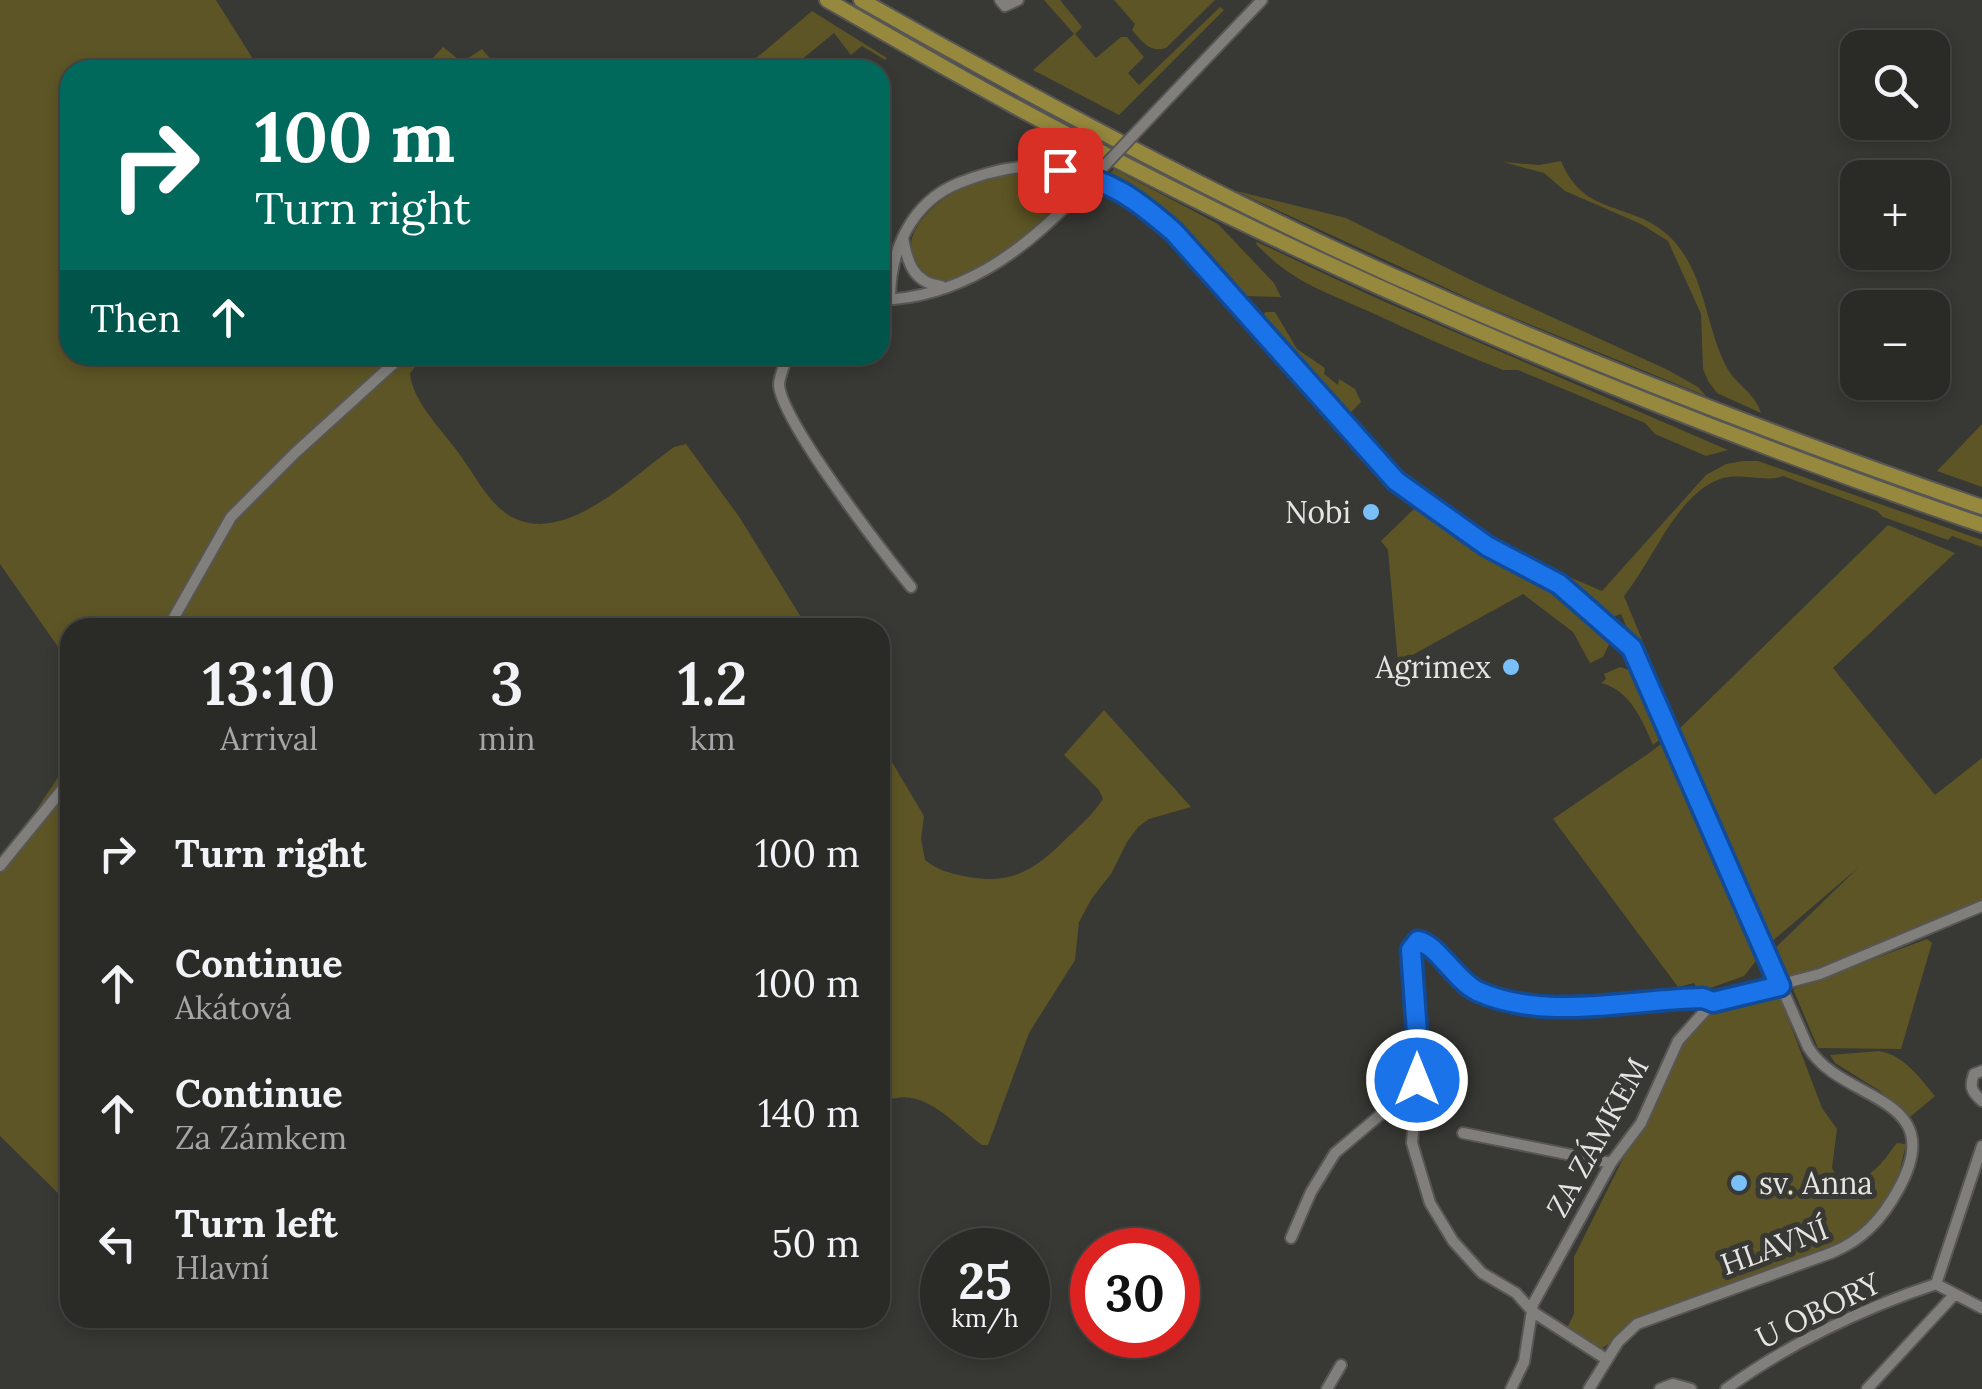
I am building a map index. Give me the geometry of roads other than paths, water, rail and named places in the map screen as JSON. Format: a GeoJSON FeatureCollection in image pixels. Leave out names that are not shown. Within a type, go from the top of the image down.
{"type":"FeatureCollection","features":[{"type":"Feature","properties":{"kind":"highway"},"geometry":{"type":"LineString","coordinates":[[827,0],[1080,141],[1384,290],[1698,422],[1982,525]]}},
{"type":"Feature","properties":{"kind":"highway"},"geometry":{"type":"LineString","coordinates":[[861,0],[1088,126],[1391,274],[1705,407],[1982,507]]}},
{"type":"Feature","properties":{"kind":"street"},"geometry":{"type":"LineString","coordinates":[[1002,3],[1018,0]]}},
{"type":"Feature","properties":{"kind":"street"},"geometry":{"type":"LineString","coordinates":[[890,299],[946,287],[990,269],[1041,232],[1262,0]]}},
{"type":"Feature","properties":{"kind":"street","name":"HLAVNÍ"},"geometry":{"type":"LineString","coordinates":[[902,235],[921,208],[942,190],[998,169],[1039,165],[1081,174],[1132,195],[1174,232],[1380,466],[1402,486],[1487,546],[1559,584],[1632,648],[1814,1057],[1882,1101],[1906,1126],[1914,1147],[1910,1166],[1876,1223],[1854,1242],[1637,1324],[1624,1334],[1589,1389]]}},
{"type":"Feature","properties":{"kind":"street"},"geometry":{"type":"LineString","coordinates":[[902,235],[908,263],[917,276],[930,285],[946,287]]}},
{"type":"Feature","properties":{"kind":"street"},"geometry":{"type":"LineString","coordinates":[[890,270],[902,235]]}},
{"type":"Feature","properties":{"kind":"street"},"geometry":{"type":"LineString","coordinates":[[174,618],[231,517],[390,365]]}},
{"type":"Feature","properties":{"kind":"street"},"geometry":{"type":"LineString","coordinates":[[784,365],[778,382],[788,413],[875,542],[911,587]]}},
{"type":"Feature","properties":{"kind":"street"},"geometry":{"type":"LineString","coordinates":[[0,866],[60,792]]}},
{"type":"Feature","properties":{"kind":"street"},"geometry":{"type":"LineString","coordinates":[[1606,1359],[1533,1312],[1516,1293],[1482,1274],[1465,1256],[1430,1203],[1412,1143],[1418,1042],[1411,950],[1418,941],[1426,942],[1454,975],[1475,990],[1528,1003],[1562,1006],[1703,998],[1713,1002],[1820,974],[1982,906]]}},
{"type":"Feature","properties":{"kind":"street"},"geometry":{"type":"LineString","coordinates":[[1960,916],[1982,915]]}},
{"type":"Feature","properties":{"kind":"street","name":"ZA ZÁMKEM"},"geometry":{"type":"LineString","coordinates":[[1511,1389],[1524,1362],[1533,1304],[1611,1163],[1640,1123],[1678,1041],[1713,1002]]}},
{"type":"Feature","properties":{"kind":"street"},"geometry":{"type":"LineString","coordinates":[[1982,1070],[1974,1074],[1970,1084],[1982,1101]]}},
{"type":"Feature","properties":{"kind":"street"},"geometry":{"type":"LineString","coordinates":[[1291,1238],[1334,1153],[1399,1099],[1416,1096]]}},
{"type":"Feature","properties":{"kind":"street"},"geometry":{"type":"LineString","coordinates":[[1463,1133],[1611,1163]]}},
{"type":"Feature","properties":{"kind":"street"},"geometry":{"type":"LineString","coordinates":[[1982,1146],[1936,1284],[1982,1308]]}},
{"type":"Feature","properties":{"kind":"street","name":"U OBORY"},"geometry":{"type":"LineString","coordinates":[[1726,1389],[1762,1362],[1795,1345],[1936,1284]]}},
{"type":"Feature","properties":{"kind":"street"},"geometry":{"type":"LineString","coordinates":[[1866,1389],[1954,1294]]}},
{"type":"Feature","properties":{"kind":"street"},"geometry":{"type":"LineString","coordinates":[[1327,1389],[1341,1364]]}},
{"type":"Feature","properties":{"kind":"street"},"geometry":{"type":"LineString","coordinates":[[1660,1389],[1677,1384],[1691,1389]]}},
{"type":"Feature","properties":{"kind":"place","name":"Nobi"},"geometry":{"type":"Point","coordinates":[1371,512]}},
{"type":"Feature","properties":{"kind":"place","name":"Agrimex"},"geometry":{"type":"Point","coordinates":[1511,667]}},
{"type":"Feature","properties":{"kind":"place","name":"sv. Anna"},"geometry":{"type":"Point","coordinates":[1739,1183]}}]}
